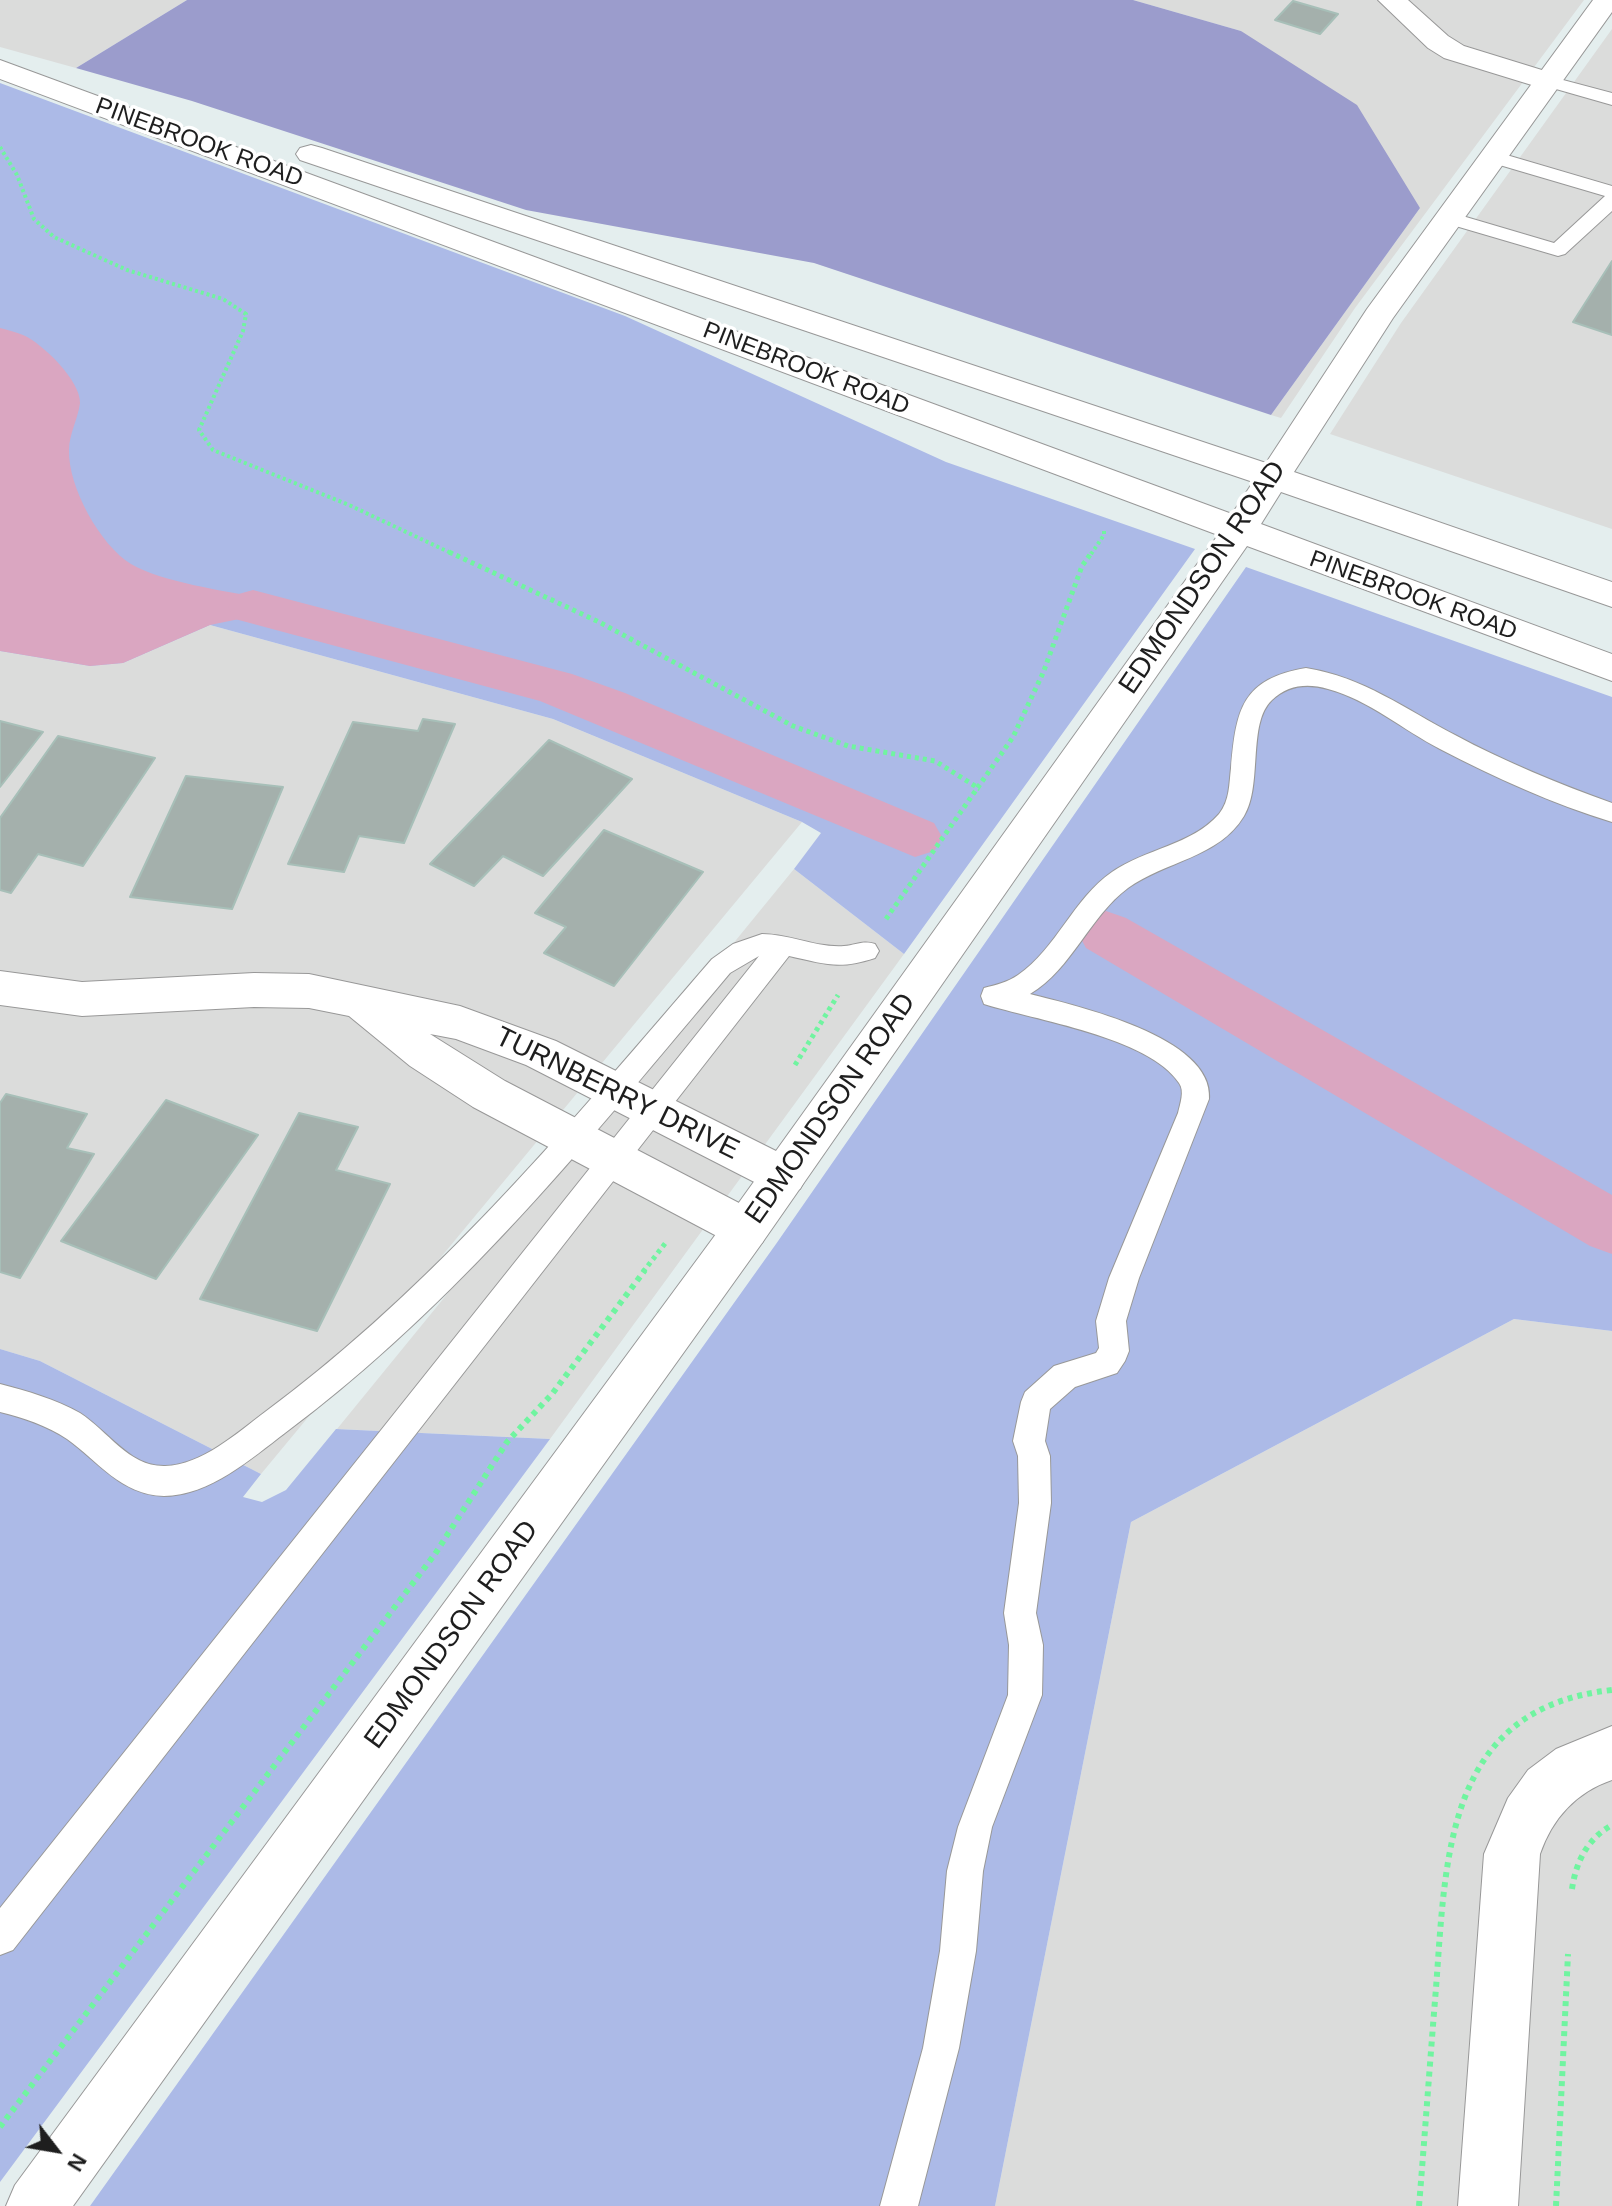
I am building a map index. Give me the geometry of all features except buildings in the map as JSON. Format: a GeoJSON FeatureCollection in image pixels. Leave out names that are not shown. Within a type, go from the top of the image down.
{"type":"FeatureCollection","features":[{"type":"Feature","properties":{"kind":"street"},"geometry":{"type":"LineString","coordinates":[[1392,0],[1445,48],[1548,81]]}},
{"type":"Feature","properties":{"kind":"street","name":"EDMONDSON ROAD"},"geometry":{"type":"LineString","coordinates":[[36,2206],[784,1176],[1238,532],[1378,316],[1607,0]]}},
{"type":"Feature","properties":{"kind":"street","name":"PINEBROOK ROAD"},"geometry":{"type":"LineString","coordinates":[[0,60],[179,110],[1273,477],[1612,595]]}},
{"type":"Feature","properties":{"kind":"street","name":"PINEBROOK ROAD"},"geometry":{"type":"LineString","coordinates":[[0,69],[1238,532],[1612,668]]}},
{"type":"Feature","properties":{"kind":"street","name":"TURNBERRY DRIVE"},"geometry":{"type":"LineString","coordinates":[[0,988],[82,999],[281,989],[354,1000],[460,1023],[502,1036],[784,1176]]}},
{"type":"Feature","properties":{"kind":"street","name":"TURNBERRY DRIVE"},"geometry":{"type":"LineString","coordinates":[[354,1000],[458,1075],[746,1229]]}},
{"type":"Feature","properties":{"kind":"street"},"geometry":{"type":"LineString","coordinates":[[1488,2206],[1512,1854],[1530,1810],[1549,1786],[1585,1762],[1612,1753]]}},
{"type":"Feature","properties":{"kind":"lane"},"geometry":{"type":"LineString","coordinates":[[1548,81],[1612,99]]}},
{"type":"Feature","properties":{"kind":"lane"},"geometry":{"type":"LineString","coordinates":[[1493,157],[1612,192]]}},
{"type":"Feature","properties":{"kind":"lane"},"geometry":{"type":"LineString","coordinates":[[1449,218],[1558,250],[1612,200]]}},
{"type":"Feature","properties":{"kind":"lane"},"geometry":{"type":"LineString","coordinates":[[899,2206],[941,2048],[958,1951],[965,1871],[975,1827],[1025,1695],[1026,1645],[1020,1613],[1035,1503],[1034,1456],[1029,1441],[1036,1402],[1065,1376],[1106,1363],[1114,1351],[1111,1321],[1124,1278],[1197,1094],[1192,1078],[1152,1046],[1127,1035],[994,996],[1011,992],[1044,966],[1100,895],[1141,867],[1218,832],[1237,808],[1241,796],[1252,713],[1259,698],[1284,680],[1323,680],[1365,692],[1446,742],[1612,813]]}},
{"type":"Feature","properties":{"kind":"lane"},"geometry":{"type":"LineString","coordinates":[[0,1398],[39,1408],[70,1423],[122,1470],[143,1480],[167,1481],[201,1471],[327,1386],[465,1255],[574,1138],[721,966],[751,945],[765,943],[837,956],[855,956],[866,951]]}},
{"type":"Feature","properties":{"kind":"lane"},"geometry":{"type":"LineString","coordinates":[[0,1937],[783,945]]}},
{"type":"Feature","properties":{"kind":"path"},"geometry":{"type":"LineString","coordinates":[[0,147],[21,184],[32,217],[42,228],[57,238],[133,271],[175,287],[231,302],[246,314],[243,331],[199,430],[213,450],[349,505],[599,622],[793,726],[848,746],[935,761],[980,789]]}},
{"type":"Feature","properties":{"kind":"path"},"geometry":{"type":"LineString","coordinates":[[792,1071],[909,885],[980,789],[1013,737],[1043,673],[1082,566],[1104,535],[1104,528]]}},
{"type":"Feature","properties":{"kind":"path"},"geometry":{"type":"LineString","coordinates":[[0,2127],[435,1554],[507,1442],[552,1394],[697,1202]]}},
{"type":"Feature","properties":{"kind":"path"},"geometry":{"type":"LineString","coordinates":[[1572,1893],[1573,1878],[1585,1848],[1603,1829],[1612,1825]]}},
{"type":"Feature","properties":{"kind":"path"},"geometry":{"type":"LineString","coordinates":[[1556,2206],[1569,1940]]}},
{"type":"Feature","properties":{"kind":"shaded area"},"geometry":{"type":"Polygon","coordinates":[[[0,0],[187,0],[76,68],[0,47],[0,0]]]}},
{"type":"Feature","properties":{"kind":"shaded area"},"geometry":{"type":"Polygon","coordinates":[[[187,0],[1133,0],[1241,31],[1357,105],[1420,208],[1271,415],[814,263],[526,210],[192,101],[76,68],[187,0]]]}},
{"type":"Feature","properties":{"kind":"shaded area"},"geometry":{"type":"Polygon","coordinates":[[[1133,0],[1584,0],[1355,308],[1281,418],[1271,415],[1420,208],[1241,31],[1133,0]]]}},
{"type":"Feature","properties":{"kind":"shaded area"},"geometry":{"type":"Polygon","coordinates":[[[1612,29],[1612,529],[1330,434],[1401,323],[1612,29]]]}},
{"type":"Feature","properties":{"kind":"shaded area"},"geometry":{"type":"Polygon","coordinates":[[[0,83],[625,316],[946,462],[1195,549],[904,954],[794,869],[821,833],[802,822],[553,719],[210,625],[123,663],[90,666],[0,651],[0,83]]]}},
{"type":"Feature","properties":{"kind":"shaded area"},"geometry":{"type":"Polygon","coordinates":[[[0,328],[31,339],[59,364],[74,384],[80,403],[69,444],[70,465],[88,514],[108,543],[131,564],[159,576],[261,598],[244,618],[210,625],[123,663],[90,666],[0,651],[0,328]]]}},
{"type":"Feature","properties":{"kind":"shaded area"},"geometry":{"type":"Polygon","coordinates":[[[1246,567],[1612,697],[1612,1331],[1514,1319],[1131,1522],[995,2206],[90,2206],[776,1244],[1246,567]]]}},
{"type":"Feature","properties":{"kind":"shaded area"},"geometry":{"type":"Polygon","coordinates":[[[210,625],[553,719],[802,822],[261,1474],[40,1361],[0,1349],[0,651],[90,666],[123,663],[210,625]]]}},
{"type":"Feature","properties":{"kind":"shaded area"},"geometry":{"type":"Polygon","coordinates":[[[794,869],[904,954],[550,1439],[337,1429],[794,869]]]}},
{"type":"Feature","properties":{"kind":"shaded area"},"geometry":{"type":"Polygon","coordinates":[[[1514,1319],[1612,1331],[1612,2206],[995,2206],[1131,1522],[1514,1319]]]}},
{"type":"Feature","properties":{"kind":"shaded area"},"geometry":{"type":"Polygon","coordinates":[[[0,1349],[40,1361],[261,1474],[243,1497],[262,1502],[286,1490],[336,1429],[550,1439],[0,2182],[0,1349]]]}},
{"type":"Feature","properties":{"kind":"waterway"},"geometry":{"type":"LineString","coordinates":[[253,607],[554,687],[607,706],[915,837]]}},
{"type":"Feature","properties":{"kind":"waterway"},"geometry":{"type":"LineString","coordinates":[[1106,933],[1612,1227]]}}]}
